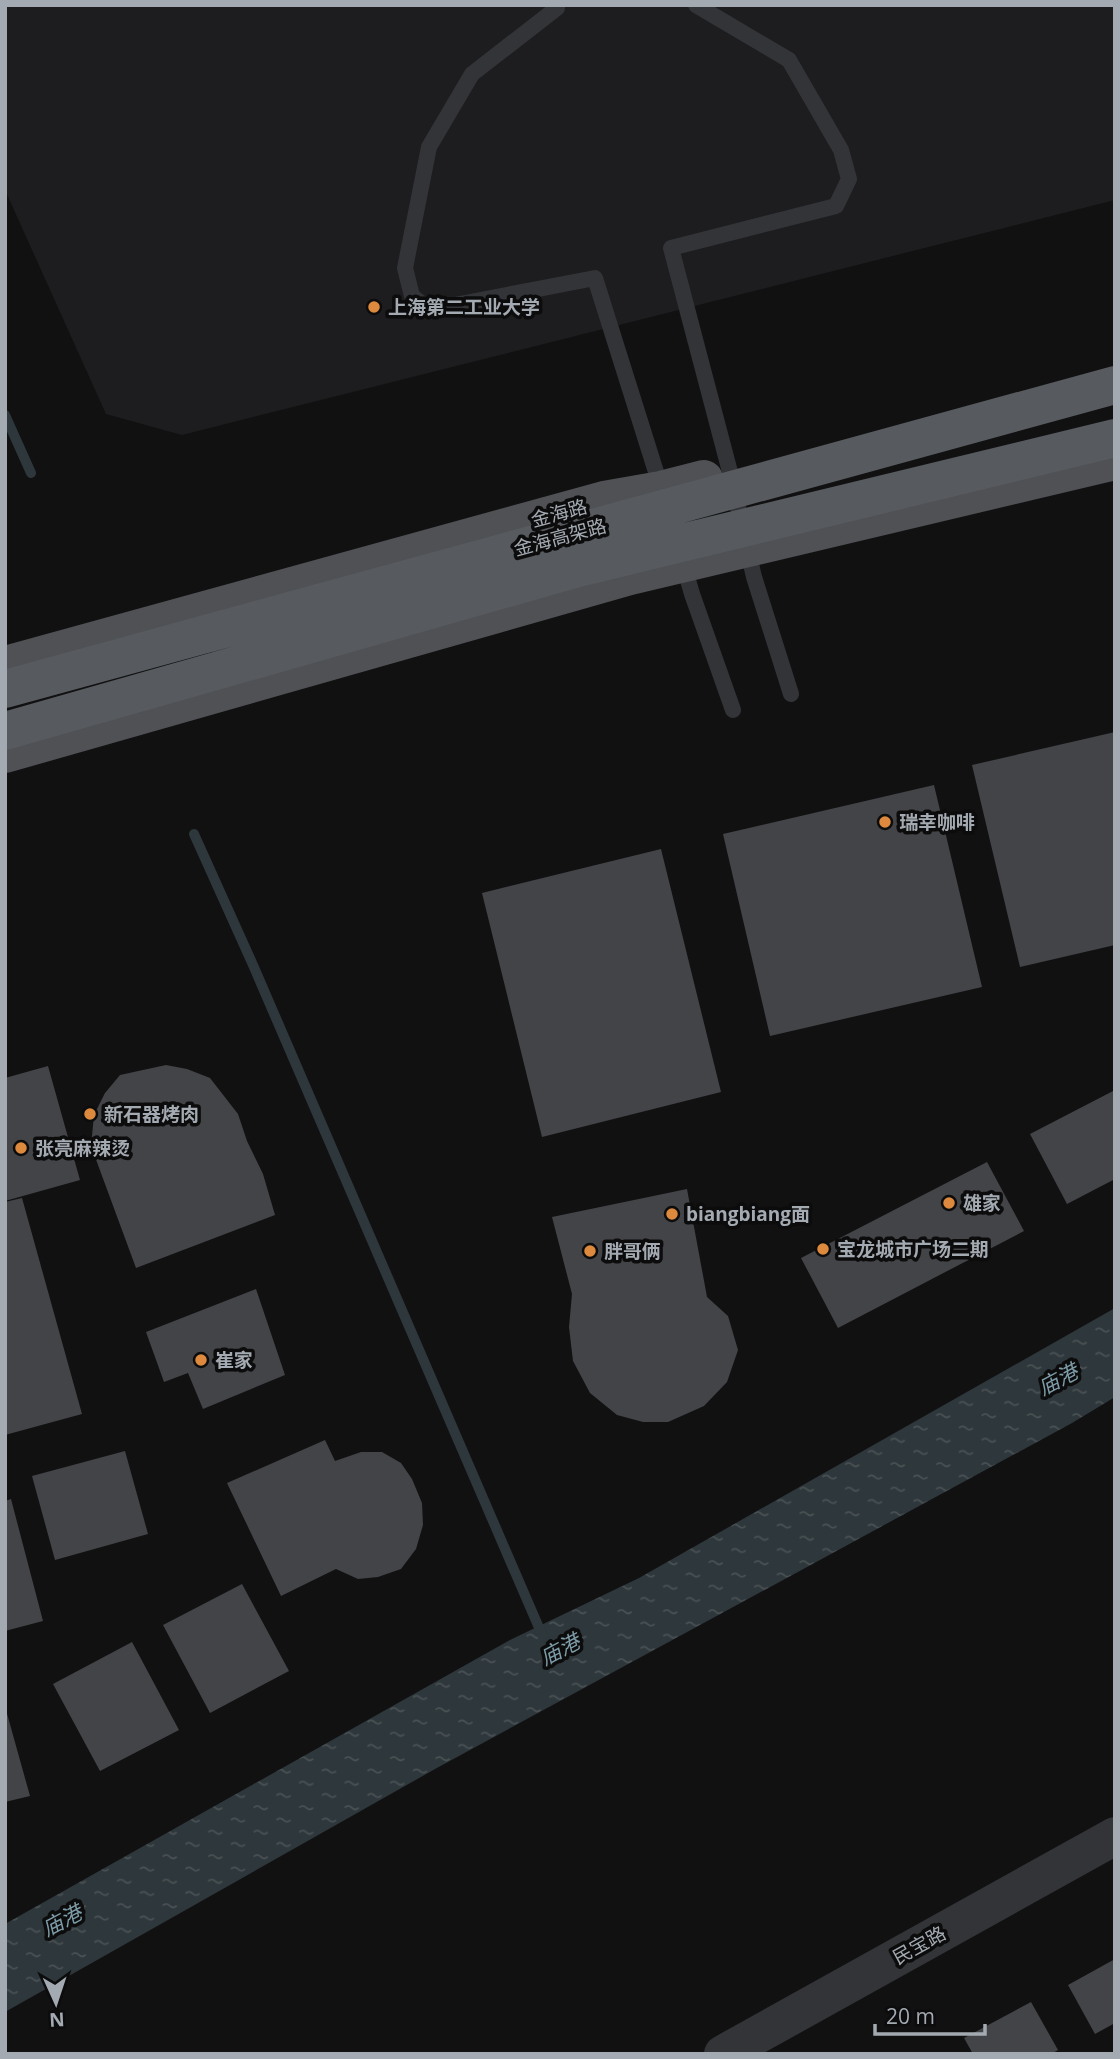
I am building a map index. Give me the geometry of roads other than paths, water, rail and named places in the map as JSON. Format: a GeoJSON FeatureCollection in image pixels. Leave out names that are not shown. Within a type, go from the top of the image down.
{"type":"FeatureCollection","features":[{"type":"Feature","properties":{"kind":"highway","name":"金海高架路"},"geometry":{"type":"LineString","coordinates":[[5,689],[1115,385]]}},
{"type":"Feature","properties":{"kind":"highway","name":"金海高架路"},"geometry":{"type":"LineString","coordinates":[[5,731],[578,568],[1115,438]]}},
{"type":"Feature","properties":{"kind":"main road","name":"金海路"},"geometry":{"type":"LineString","coordinates":[[5,665],[604,500],[661,490],[1115,369]]}},
{"type":"Feature","properties":{"kind":"main road"},"geometry":{"type":"LineString","coordinates":[[5,754],[630,576],[1115,461]]}},
{"type":"Feature","properties":{"kind":"street","name":"民宝路"},"geometry":{"type":"LineString","coordinates":[[723,2054],[1115,1836]]}},
{"type":"Feature","properties":{"kind":"lane"},"geometry":{"type":"LineString","coordinates":[[557,5],[557,8],[472,74],[429,146],[405,268],[412,296],[429,310],[595,278],[692,594],[733,710]]}},
{"type":"Feature","properties":{"kind":"lane"},"geometry":{"type":"LineString","coordinates":[[696,5],[789,60],[841,150],[849,179],[836,206],[671,248],[730,472],[754,577],[791,694]]}},
{"type":"Feature","properties":{"kind":"water","name":"庙港"},"geometry":{"type":"Polygon","coordinates":[[[1115,1308],[1115,1397],[1072,1423],[435,1769],[5,2012],[5,1924],[510,1640],[639,1578],[1115,1308]]]}},
{"type":"Feature","properties":{"kind":"waterway"},"geometry":{"type":"LineString","coordinates":[[5,415],[31,473]]}},
{"type":"Feature","properties":{"kind":"waterway","name":"庙港"},"geometry":{"type":"LineString","coordinates":[[194,834],[543,1637]]}},
{"type":"Feature","properties":{"kind":"place","name":"上海第二工业大学"},"geometry":{"type":"Point","coordinates":[374,307]}},
{"type":"Feature","properties":{"kind":"place","name":"瑞幸咖啡"},"geometry":{"type":"Point","coordinates":[885,822]}},
{"type":"Feature","properties":{"kind":"place","name":"新石器烤肉"},"geometry":{"type":"Point","coordinates":[90,1114]}},
{"type":"Feature","properties":{"kind":"place","name":"张亮麻辣烫"},"geometry":{"type":"Point","coordinates":[21,1148]}},
{"type":"Feature","properties":{"kind":"place","name":"雄家"},"geometry":{"type":"Point","coordinates":[949,1203]}},
{"type":"Feature","properties":{"kind":"place","name":"biangbiang面"},"geometry":{"type":"Point","coordinates":[672,1214]}},
{"type":"Feature","properties":{"kind":"place","name":"宝龙城市广场二期"},"geometry":{"type":"Point","coordinates":[823,1249]}},
{"type":"Feature","properties":{"kind":"place","name":"胖哥俩"},"geometry":{"type":"Point","coordinates":[590,1251]}},
{"type":"Feature","properties":{"kind":"place","name":"崔家"},"geometry":{"type":"Point","coordinates":[201,1360]}}]}
